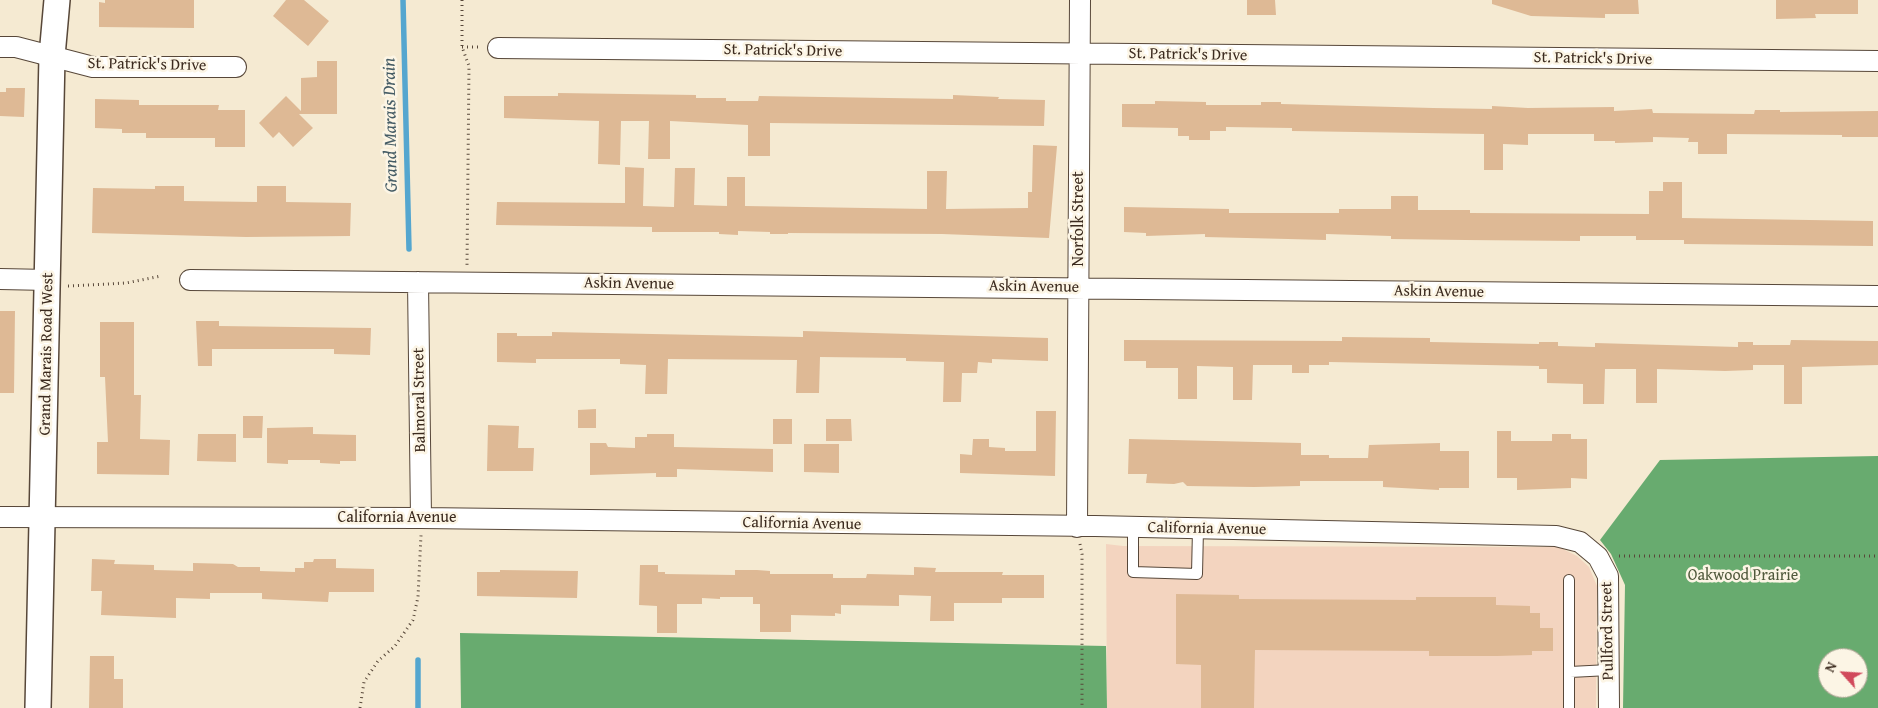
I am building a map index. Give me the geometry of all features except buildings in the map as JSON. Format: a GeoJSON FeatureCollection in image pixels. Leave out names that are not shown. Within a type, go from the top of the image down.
{"type":"FeatureCollection","features":[{"type":"Feature","properties":{"kind":"street","name":"Grand Marais Road West"},"geometry":{"type":"LineString","coordinates":[[38,708],[43,517],[56,283],[52,56],[57,0]]}},
{"type":"Feature","properties":{"kind":"street","name":"Norfolk Street"},"geometry":{"type":"LineString","coordinates":[[1077,527],[1080,0]]}},
{"type":"Feature","properties":{"kind":"street","name":"St. Patrick's Drive"},"geometry":{"type":"LineString","coordinates":[[0,47],[16,47],[93,67],[236,67]]}},
{"type":"Feature","properties":{"kind":"street","name":"St. Patrick's Drive"},"geometry":{"type":"LineString","coordinates":[[498,48],[1878,61]]}},
{"type":"Feature","properties":{"kind":"street"},"geometry":{"type":"LineString","coordinates":[[0,279],[56,283]]}},
{"type":"Feature","properties":{"kind":"street","name":"Askin Avenue"},"geometry":{"type":"LineString","coordinates":[[190,280],[1878,296]]}},
{"type":"Feature","properties":{"kind":"street","name":"Balmoral Street"},"geometry":{"type":"LineString","coordinates":[[418,282],[421,525]]}},
{"type":"Feature","properties":{"kind":"street","name":"California Avenue"},"geometry":{"type":"LineString","coordinates":[[0,517],[421,525],[1133,527],[1556,536],[1580,542],[1606,556]]}},
{"type":"Feature","properties":{"kind":"street","name":"Pullford Street"},"geometry":{"type":"LineString","coordinates":[[1606,556],[1610,670],[1609,708]]}},
{"type":"Feature","properties":{"kind":"lane"},"geometry":{"type":"LineString","coordinates":[[1133,527],[1133,572],[1197,574],[1198,528]]}},
{"type":"Feature","properties":{"kind":"lane"},"geometry":{"type":"LineString","coordinates":[[1569,580],[1569,708]]}},
{"type":"Feature","properties":{"kind":"lane"},"geometry":{"type":"LineString","coordinates":[[1570,672],[1610,670]]}},
{"type":"Feature","properties":{"kind":"path"},"geometry":{"type":"LineString","coordinates":[[462,0],[462,47],[469,66],[467,271]]}},
{"type":"Feature","properties":{"kind":"path"},"geometry":{"type":"LineString","coordinates":[[56,283],[88,287],[126,283],[161,276]]}},
{"type":"Feature","properties":{"kind":"path"},"geometry":{"type":"LineString","coordinates":[[360,708],[364,682],[378,661],[395,646],[413,620],[418,597],[421,525]]}},
{"type":"Feature","properties":{"kind":"path"},"geometry":{"type":"LineString","coordinates":[[1082,554],[1082,708]]}},
{"type":"Feature","properties":{"kind":"path"},"geometry":{"type":"LineString","coordinates":[[1606,556],[1878,556]]}},
{"type":"Feature","properties":{"kind":"shaded area"},"geometry":{"type":"Polygon","coordinates":[[[1106,544],[1123,546],[1559,547],[1577,556],[1589,567],[1597,586],[1596,708],[1107,708],[1106,544]]]}},
{"type":"Feature","properties":{"kind":"green space","name":"Oakwood Prairie"},"geometry":{"type":"Polygon","coordinates":[[[1878,456],[1878,708],[1623,708],[1625,585],[1611,554],[1600,540],[1660,460],[1878,456]]]}},
{"type":"Feature","properties":{"kind":"green space"},"geometry":{"type":"Polygon","coordinates":[[[460,633],[1106,646],[1107,708],[461,708],[460,633]]]}},
{"type":"Feature","properties":{"kind":"waterway","name":"Grand Marais Drain"},"geometry":{"type":"LineString","coordinates":[[403,0],[409,249]]}},
{"type":"Feature","properties":{"kind":"waterway","name":"Grand Marais Drain"},"geometry":{"type":"LineString","coordinates":[[418,660],[418,708]]}}]}
